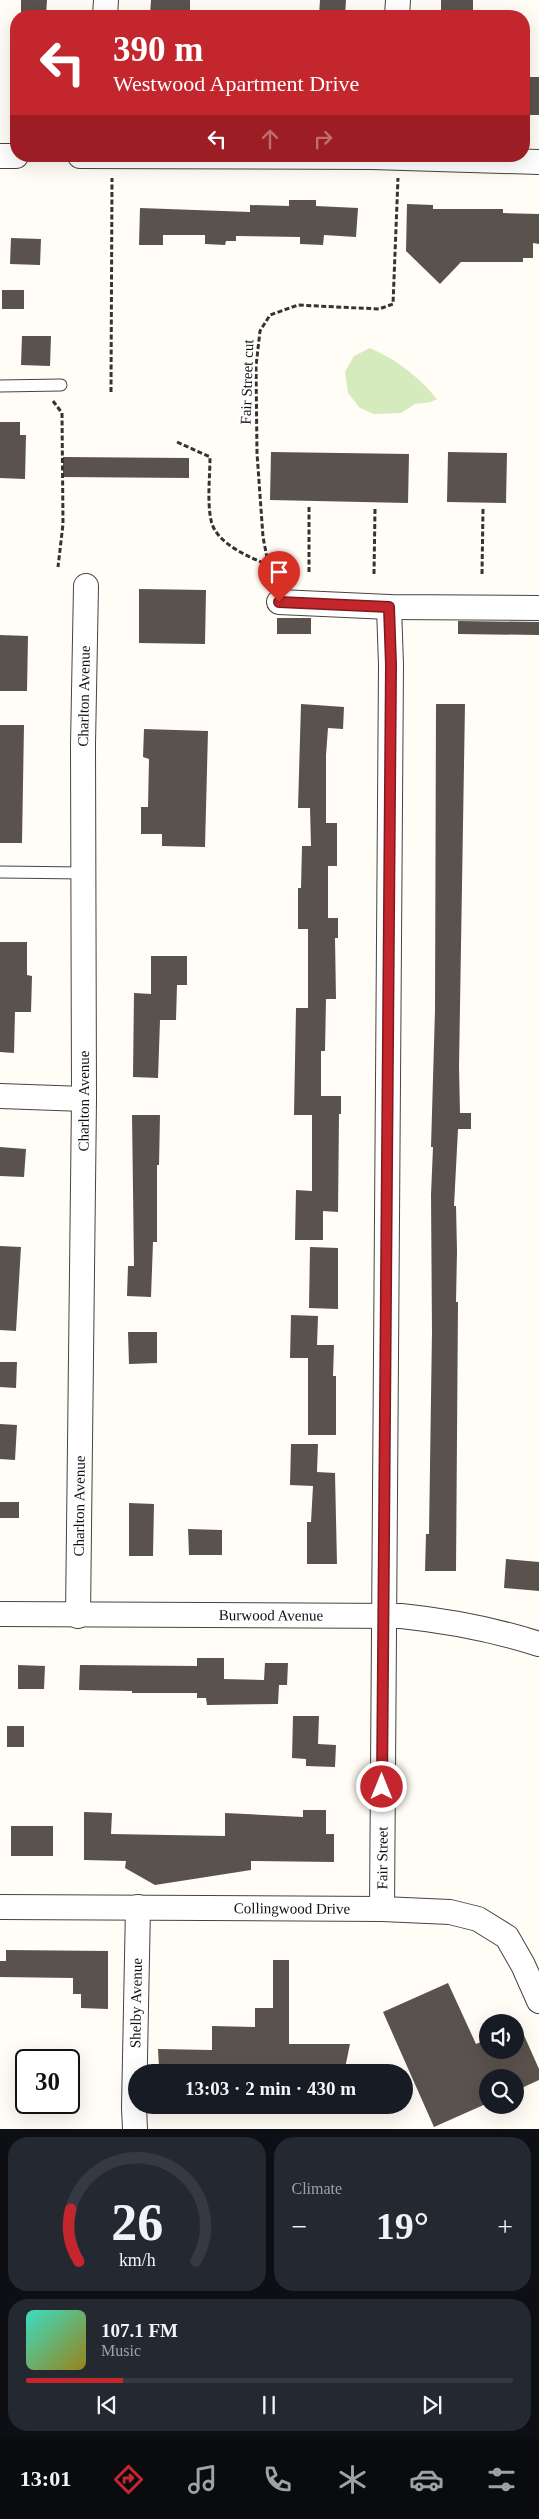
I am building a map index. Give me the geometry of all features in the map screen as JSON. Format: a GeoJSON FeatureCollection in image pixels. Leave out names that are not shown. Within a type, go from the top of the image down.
{"type":"FeatureCollection","features":[{"type":"Feature","properties":{"kind":"street","name":"Charlton Avenue"},"geometry":{"type":"LineString","coordinates":[[78,1616],[84,1099],[86,586]]}},
{"type":"Feature","properties":{"kind":"street"},"geometry":{"type":"LineString","coordinates":[[279,602],[389,607],[539,608]]}},
{"type":"Feature","properties":{"kind":"street","name":"Fair Street"},"geometry":{"type":"LineString","coordinates":[[382,1909],[391,665],[389,607]]}},
{"type":"Feature","properties":{"kind":"street"},"geometry":{"type":"LineString","coordinates":[[0,1096],[84,1099]]}},
{"type":"Feature","properties":{"kind":"street","name":"Burwood Avenue"},"geometry":{"type":"LineString","coordinates":[[0,1614],[78,1616],[383,1616],[451,1621],[496,1630],[539,1644]]}},
{"type":"Feature","properties":{"kind":"street","name":"Collingwood Drive"},"geometry":{"type":"LineString","coordinates":[[0,1907],[382,1909],[450,1912],[478,1919],[507,1937],[523,1965],[539,2001]]}},
{"type":"Feature","properties":{"kind":"street","name":"Shelby Avenue"},"geometry":{"type":"LineString","coordinates":[[135,2129],[138,1907]]}},
{"type":"Feature","properties":{"kind":"lane"},"geometry":{"type":"LineString","coordinates":[[0,386],[61,385]]}},
{"type":"Feature","properties":{"kind":"lane"},"geometry":{"type":"LineString","coordinates":[[0,872],[84,873]]}},
{"type":"Feature","properties":{"kind":"path"},"geometry":{"type":"LineString","coordinates":[[111,392],[112,162]]}},
{"type":"Feature","properties":{"kind":"path","name":"Fair Street cut"},"geometry":{"type":"LineString","coordinates":[[270,574],[263,537],[257,453],[256,366],[260,331],[270,315],[298,305],[378,309],[393,304],[393,162]]}},
{"type":"Feature","properties":{"kind":"path"},"geometry":{"type":"LineString","coordinates":[[42,386],[62,413],[63,524],[58,567]]}},
{"type":"Feature","properties":{"kind":"path"},"geometry":{"type":"LineString","coordinates":[[177,442],[210,457],[211,522],[220,538],[252,558],[269,565]]}},
{"type":"Feature","properties":{"kind":"path"},"geometry":{"type":"LineString","coordinates":[[309,507],[309,573]]}},
{"type":"Feature","properties":{"kind":"path"},"geometry":{"type":"LineString","coordinates":[[374,574],[375,509]]}},
{"type":"Feature","properties":{"kind":"path"},"geometry":{"type":"LineString","coordinates":[[482,574],[483,509]]}},
{"type":"Feature","properties":{"kind":"green space"},"geometry":{"type":"Polygon","coordinates":[[[370,348],[406,369],[437,399],[431,402],[415,404],[401,413],[374,414],[360,408],[348,393],[345,372],[354,356],[370,348]]]}},
{"type":"Feature","properties":{"kind":"building"},"geometry":{"type":"Polygon","coordinates":[[[21,0],[47,0],[46,10],[21,10],[21,0]]]}},
{"type":"Feature","properties":{"kind":"building"},"geometry":{"type":"Polygon","coordinates":[[[151,0],[190,0],[190,10],[150,10],[151,0]]]}},
{"type":"Feature","properties":{"kind":"building"},"geometry":{"type":"Polygon","coordinates":[[[320,0],[346,0],[345,10],[319,10],[320,0]]]}},
{"type":"Feature","properties":{"kind":"building"},"geometry":{"type":"Polygon","coordinates":[[[441,0],[473,0],[473,10],[441,10],[441,0]]]}},
{"type":"Feature","properties":{"kind":"building"},"geometry":{"type":"Polygon","coordinates":[[[530,77],[539,77],[539,115],[530,115],[530,77]]]}},
{"type":"Feature","properties":{"kind":"building"},"geometry":{"type":"Polygon","coordinates":[[[289,200],[316,200],[316,206],[358,208],[356,237],[324,235],[323,245],[300,244],[300,237],[236,236],[236,241],[226,241],[225,245],[205,244],[205,235],[163,235],[163,245],[139,245],[140,208],[250,212],[250,205],[289,206],[289,200]]]}},
{"type":"Feature","properties":{"kind":"building"},"geometry":{"type":"Polygon","coordinates":[[[407,204],[433,205],[433,209],[503,209],[503,213],[539,214],[539,244],[533,243],[533,258],[523,258],[523,262],[461,262],[440,284],[406,251],[407,204]]]}},
{"type":"Feature","properties":{"kind":"building"},"geometry":{"type":"Polygon","coordinates":[[[11,238],[41,239],[40,265],[10,264],[11,238]]]}},
{"type":"Feature","properties":{"kind":"building"},"geometry":{"type":"Polygon","coordinates":[[[2,290],[24,290],[24,309],[2,309],[2,290]]]}},
{"type":"Feature","properties":{"kind":"building"},"geometry":{"type":"Polygon","coordinates":[[[22,336],[51,336],[50,366],[21,365],[22,336]]]}},
{"type":"Feature","properties":{"kind":"building"},"geometry":{"type":"Polygon","coordinates":[[[0,422],[20,422],[20,435],[26,435],[25,479],[0,478],[0,422]]]}},
{"type":"Feature","properties":{"kind":"building"},"geometry":{"type":"Polygon","coordinates":[[[271,452],[409,454],[408,503],[270,500],[271,452]]]}},
{"type":"Feature","properties":{"kind":"building"},"geometry":{"type":"Polygon","coordinates":[[[448,452],[507,453],[506,503],[447,502],[448,452]]]}},
{"type":"Feature","properties":{"kind":"building"},"geometry":{"type":"Polygon","coordinates":[[[63,457],[189,458],[189,478],[63,477],[63,457]]]}},
{"type":"Feature","properties":{"kind":"building"},"geometry":{"type":"Polygon","coordinates":[[[139,589],[206,590],[205,644],[139,643],[139,589]]]}},
{"type":"Feature","properties":{"kind":"building"},"geometry":{"type":"Polygon","coordinates":[[[277,618],[311,618],[311,634],[277,634],[277,618]]]}},
{"type":"Feature","properties":{"kind":"building"},"geometry":{"type":"Polygon","coordinates":[[[458,621],[539,622],[539,635],[458,634],[458,621]]]}},
{"type":"Feature","properties":{"kind":"building"},"geometry":{"type":"Polygon","coordinates":[[[0,635],[28,636],[27,691],[0,691],[0,635]]]}},
{"type":"Feature","properties":{"kind":"building"},"geometry":{"type":"Polygon","coordinates":[[[301,704],[344,707],[343,729],[328,728],[326,755],[326,823],[337,823],[337,866],[328,866],[328,918],[338,918],[338,938],[335,938],[336,999],[326,999],[325,1051],[321,1051],[321,1096],[341,1096],[341,1114],[339,1114],[338,1212],[323,1211],[323,1240],[295,1240],[296,1190],[312,1191],[312,1115],[294,1115],[296,1008],[308,1008],[308,929],[298,929],[298,888],[301,888],[302,846],[311,846],[310,808],[298,808],[301,704]]]}},
{"type":"Feature","properties":{"kind":"building"},"geometry":{"type":"Polygon","coordinates":[[[436,704],[465,704],[459,1067],[460,1113],[471,1113],[471,1129],[458,1129],[454,1206],[456,1206],[457,1251],[456,1302],[458,1302],[456,1571],[425,1571],[426,1534],[429,1534],[432,1331],[431,1195],[433,1147],[431,1147],[435,1010],[436,704]]]}},
{"type":"Feature","properties":{"kind":"building"},"geometry":{"type":"Polygon","coordinates":[[[0,725],[24,725],[22,843],[0,843],[0,725]]]}},
{"type":"Feature","properties":{"kind":"building"},"geometry":{"type":"Polygon","coordinates":[[[144,729],[208,731],[205,847],[162,846],[162,834],[141,834],[141,807],[148,807],[149,759],[143,757],[144,729]]]}},
{"type":"Feature","properties":{"kind":"building"},"geometry":{"type":"Polygon","coordinates":[[[0,942],[27,942],[27,975],[32,976],[31,1012],[15,1012],[14,1053],[0,1052],[0,942]]]}},
{"type":"Feature","properties":{"kind":"building"},"geometry":{"type":"Polygon","coordinates":[[[151,956],[187,956],[187,985],[177,985],[176,1020],[160,1020],[158,1078],[133,1077],[134,993],[151,994],[151,956]]]}},
{"type":"Feature","properties":{"kind":"building"},"geometry":{"type":"Polygon","coordinates":[[[132,1115],[160,1115],[159,1165],[157,1165],[157,1242],[153,1242],[151,1297],[127,1296],[128,1266],[134,1266],[132,1115]]]}},
{"type":"Feature","properties":{"kind":"building"},"geometry":{"type":"Polygon","coordinates":[[[0,1147],[26,1149],[24,1177],[0,1176],[0,1147]]]}},
{"type":"Feature","properties":{"kind":"building"},"geometry":{"type":"Polygon","coordinates":[[[0,1246],[21,1247],[16,1331],[0,1330],[0,1246]]]}},
{"type":"Feature","properties":{"kind":"building"},"geometry":{"type":"Polygon","coordinates":[[[310,1247],[338,1248],[338,1309],[309,1308],[310,1247]]]}},
{"type":"Feature","properties":{"kind":"building"},"geometry":{"type":"Polygon","coordinates":[[[291,1315],[318,1316],[317,1345],[334,1345],[333,1376],[336,1376],[336,1435],[308,1435],[308,1358],[290,1358],[291,1315]]]}},
{"type":"Feature","properties":{"kind":"building"},"geometry":{"type":"Polygon","coordinates":[[[128,1332],[157,1332],[157,1363],[129,1364],[128,1332]]]}},
{"type":"Feature","properties":{"kind":"building"},"geometry":{"type":"Polygon","coordinates":[[[0,1362],[17,1362],[16,1388],[0,1387],[0,1362]]]}},
{"type":"Feature","properties":{"kind":"building"},"geometry":{"type":"Polygon","coordinates":[[[0,1424],[17,1425],[15,1460],[0,1459],[0,1424]]]}},
{"type":"Feature","properties":{"kind":"building"},"geometry":{"type":"Polygon","coordinates":[[[291,1444],[318,1444],[317,1472],[335,1473],[337,1564],[307,1564],[307,1522],[311,1522],[313,1486],[290,1485],[291,1444]]]}},
{"type":"Feature","properties":{"kind":"building"},"geometry":{"type":"Polygon","coordinates":[[[0,1502],[19,1502],[19,1518],[0,1518],[0,1502]]]}},
{"type":"Feature","properties":{"kind":"building"},"geometry":{"type":"Polygon","coordinates":[[[129,1503],[154,1504],[153,1556],[129,1556],[129,1503]]]}},
{"type":"Feature","properties":{"kind":"building"},"geometry":{"type":"Polygon","coordinates":[[[188,1529],[222,1530],[222,1555],[189,1555],[188,1529]]]}},
{"type":"Feature","properties":{"kind":"building"},"geometry":{"type":"Polygon","coordinates":[[[506,1559],[539,1562],[539,1591],[504,1588],[506,1559]]]}},
{"type":"Feature","properties":{"kind":"building"},"geometry":{"type":"Polygon","coordinates":[[[197,1658],[224,1658],[224,1679],[264,1680],[265,1663],[288,1663],[287,1685],[279,1685],[278,1704],[207,1705],[206,1698],[197,1698],[197,1693],[132,1693],[132,1691],[79,1690],[80,1665],[197,1666],[197,1658]]]}},
{"type":"Feature","properties":{"kind":"building"},"geometry":{"type":"Polygon","coordinates":[[[18,1665],[45,1666],[44,1689],[18,1689],[18,1665]]]}},
{"type":"Feature","properties":{"kind":"building"},"geometry":{"type":"Polygon","coordinates":[[[293,1716],[319,1716],[318,1744],[336,1745],[335,1767],[306,1766],[306,1759],[292,1758],[293,1716]]]}},
{"type":"Feature","properties":{"kind":"building"},"geometry":{"type":"Polygon","coordinates":[[[7,1726],[24,1726],[24,1747],[7,1747],[7,1726]]]}},
{"type":"Feature","properties":{"kind":"building"},"geometry":{"type":"Polygon","coordinates":[[[303,1810],[326,1810],[326,1834],[334,1834],[334,1862],[251,1861],[251,1870],[155,1885],[125,1868],[126,1861],[84,1860],[84,1812],[112,1813],[111,1834],[225,1836],[225,1813],[303,1817],[303,1810]]]}},
{"type":"Feature","properties":{"kind":"building"},"geometry":{"type":"Polygon","coordinates":[[[11,1826],[53,1826],[53,1856],[11,1856],[11,1826]]]}},
{"type":"Feature","properties":{"kind":"building"},"geometry":{"type":"Polygon","coordinates":[[[6,1950],[108,1951],[108,2009],[81,2008],[81,1994],[73,1994],[73,1978],[0,1977],[0,1961],[6,1961],[6,1950]]]}},
{"type":"Feature","properties":{"kind":"building"},"geometry":{"type":"Polygon","coordinates":[[[273,1960],[289,1960],[289,2044],[350,2044],[346,2064],[159,2064],[158,2049],[212,2050],[212,2026],[255,2027],[255,2008],[273,2008],[273,1960]]]}},
{"type":"Feature","properties":{"kind":"building"},"geometry":{"type":"Polygon","coordinates":[[[448,1983],[476,2044],[479,2043],[479,2059],[524,2059],[524,2035],[539,2069],[539,2080],[524,2087],[524,2069],[479,2069],[479,2107],[434,2127],[413,2080],[413,2064],[406,2064],[383,2012],[448,1983]]]}},
{"type":"Feature","properties":{"kind":"route"},"geometry":{"type":"LineString","coordinates":[[279,602],[389,607],[391,665],[382,1787]]}}]}
